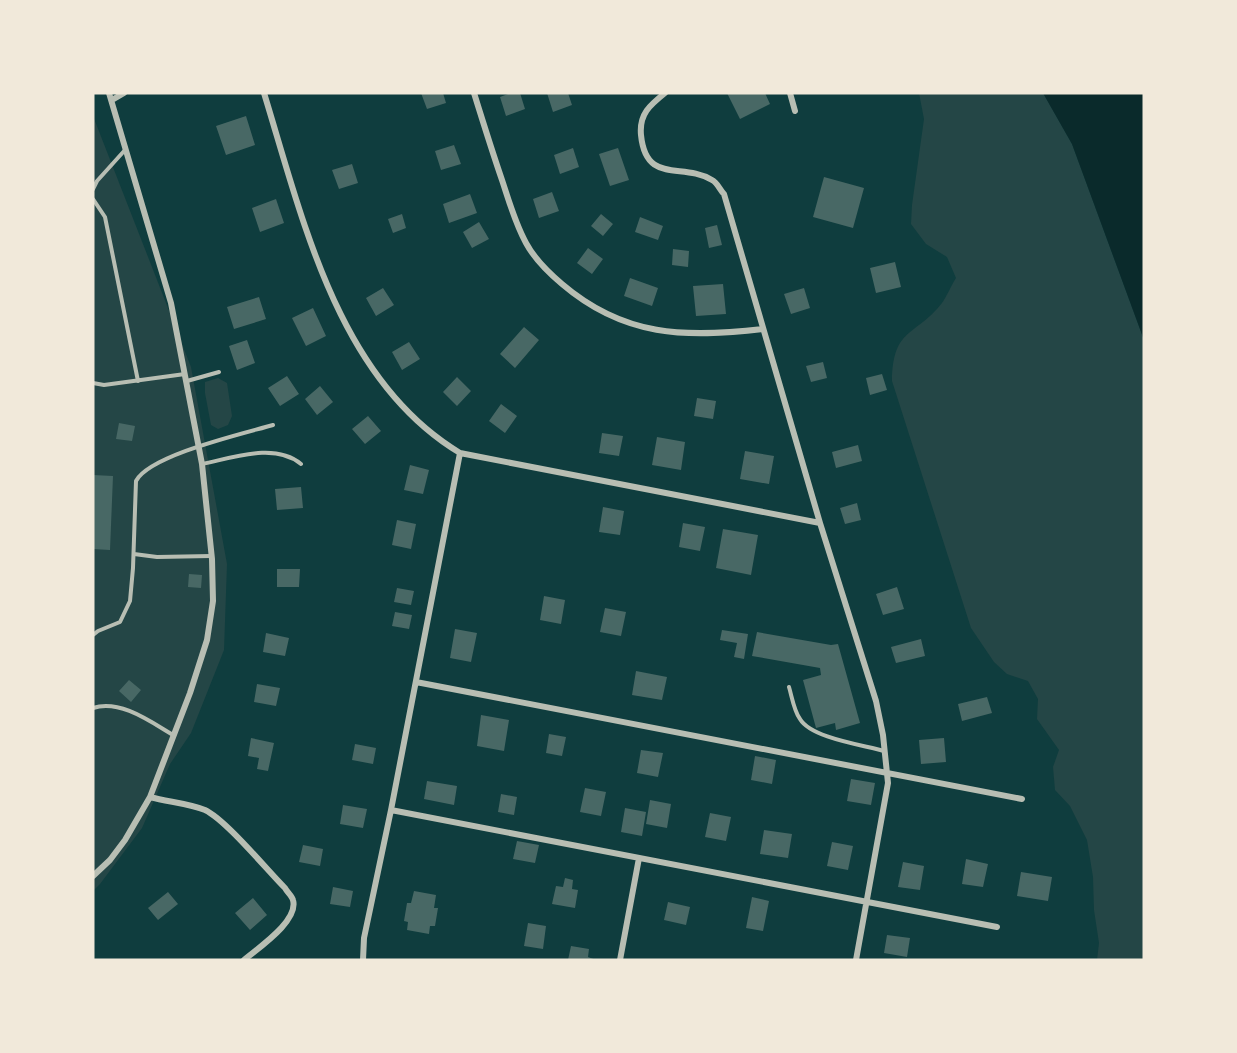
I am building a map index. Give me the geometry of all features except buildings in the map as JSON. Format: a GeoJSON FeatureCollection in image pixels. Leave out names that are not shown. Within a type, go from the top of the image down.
{"type":"FeatureCollection","features":[{"type":"Feature","properties":{"kind":"street"},"geometry":{"type":"LineString","coordinates":[[93,876],[110,860],[125,840],[150,797],[207,640],[213,601],[212,556],[202,464],[171,303],[110,96],[124,93]]}},
{"type":"Feature","properties":{"kind":"street"},"geometry":{"type":"LineString","coordinates":[[264,93],[299,206],[333,301],[365,359],[395,399],[443,443],[460,453],[820,523]]}},
{"type":"Feature","properties":{"kind":"street"},"geometry":{"type":"LineString","coordinates":[[474,93],[515,222],[527,246],[550,273],[581,300],[613,318],[655,329],[683,333],[763,329]]}},
{"type":"Feature","properties":{"kind":"street"},"geometry":{"type":"LineString","coordinates":[[665,93],[655,100],[642,115],[640,126],[642,144],[649,160],[661,169],[714,180],[724,194],[820,523],[876,701],[888,783],[856,960]]}},
{"type":"Feature","properties":{"kind":"street"},"geometry":{"type":"LineString","coordinates":[[790,93],[795,111]]}},
{"type":"Feature","properties":{"kind":"street"},"geometry":{"type":"LineString","coordinates":[[363,960],[364,938],[460,453]]}},
{"type":"Feature","properties":{"kind":"street"},"geometry":{"type":"LineString","coordinates":[[416,681],[1022,799]]}},
{"type":"Feature","properties":{"kind":"street"},"geometry":{"type":"LineString","coordinates":[[150,797],[186,804],[214,816],[277,880],[293,900],[294,911],[287,922],[244,960]]}},
{"type":"Feature","properties":{"kind":"street"},"geometry":{"type":"LineString","coordinates":[[391,810],[997,927]]}},
{"type":"Feature","properties":{"kind":"street"},"geometry":{"type":"LineString","coordinates":[[620,960],[639,858]]}},
{"type":"Feature","properties":{"kind":"lane"},"geometry":{"type":"LineString","coordinates":[[93,189],[97,181],[126,148]]}},
{"type":"Feature","properties":{"kind":"lane"},"geometry":{"type":"LineString","coordinates":[[93,199],[105,217],[138,381]]}},
{"type":"Feature","properties":{"kind":"lane"},"geometry":{"type":"LineString","coordinates":[[93,383],[104,385],[186,378],[219,372]]}},
{"type":"Feature","properties":{"kind":"lane"},"geometry":{"type":"LineString","coordinates":[[93,635],[120,622],[130,601],[136,481],[140,474],[150,466],[199,447],[273,425]]}},
{"type":"Feature","properties":{"kind":"lane"},"geometry":{"type":"LineString","coordinates":[[202,464],[253,453],[271,453],[292,457],[301,464]]}},
{"type":"Feature","properties":{"kind":"lane"},"geometry":{"type":"LineString","coordinates":[[134,554],[158,557],[212,556]]}},
{"type":"Feature","properties":{"kind":"lane"},"geometry":{"type":"LineString","coordinates":[[789,687],[800,720],[810,729],[823,735],[884,751]]}},
{"type":"Feature","properties":{"kind":"lane"},"geometry":{"type":"LineString","coordinates":[[93,708],[100,705],[125,709],[174,735]]}},
{"type":"Feature","properties":{"kind":"shaded area"},"geometry":{"type":"Polygon","coordinates":[[[919,93],[1043,93],[1072,144],[1144,340],[1144,960],[1097,960],[1099,943],[1087,840],[1070,806],[1055,790],[1053,767],[1059,750],[1037,719],[1038,699],[1028,681],[1007,674],[994,662],[971,628],[892,381],[896,351],[901,342],[942,303],[956,278],[947,257],[926,244],[911,224],[924,119],[919,93]]]}},
{"type":"Feature","properties":{"kind":"shaded area"},"geometry":{"type":"Polygon","coordinates":[[[1043,93],[1144,93],[1144,340],[1072,144],[1043,93]]]}},
{"type":"Feature","properties":{"kind":"shaded area"},"geometry":{"type":"Polygon","coordinates":[[[93,116],[191,367],[227,564],[224,650],[191,733],[170,764],[142,828],[93,891],[93,116]]]}},
{"type":"Feature","properties":{"kind":"shaded area"},"geometry":{"type":"Polygon","coordinates":[[[218,378],[227,383],[232,416],[228,425],[218,429],[211,425],[205,382],[218,378]]]}}]}
